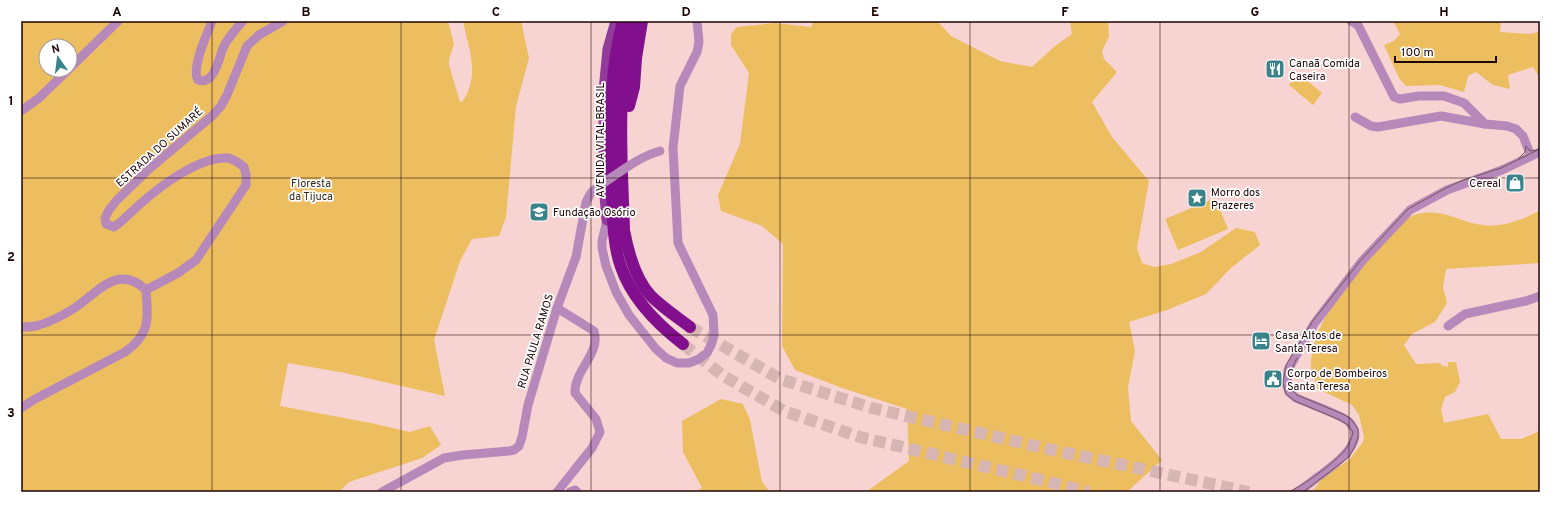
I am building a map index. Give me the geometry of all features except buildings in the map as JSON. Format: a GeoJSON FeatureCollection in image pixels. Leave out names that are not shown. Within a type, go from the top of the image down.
{"type":"FeatureCollection","features":[{"type":"Feature","properties":{"kind":"highway"},"geometry":{"type":"LineString","coordinates":[[622,27],[635,21],[629,106],[629,253]]}},
{"type":"Feature","properties":{"kind":"highway"},"geometry":{"type":"LineString","coordinates":[[629,106],[634,88],[636,58],[642,21]]}},
{"type":"Feature","properties":{"kind":"highway","name":"AVENIDA VITAL BRASIL"},"geometry":{"type":"LineString","coordinates":[[622,27],[624,68],[621,116],[624,230],[629,253],[638,276],[651,296],[690,327]]}},
{"type":"Feature","properties":{"kind":"highway","name":"AVENIDA VITAL BRASIL"},"geometry":{"type":"LineString","coordinates":[[622,27],[614,64],[611,94],[614,238],[621,268],[632,289],[660,326],[683,344]]}},
{"type":"Feature","properties":{"kind":"highway"},"geometry":{"type":"LineString","coordinates":[[607,220],[609,250],[617,273],[628,292],[648,312]]}},
{"type":"Feature","properties":{"kind":"main road"},"geometry":{"type":"LineString","coordinates":[[607,220],[603,131],[604,90],[608,49],[622,27]]}},
{"type":"Feature","properties":{"kind":"street"},"geometry":{"type":"LineString","coordinates":[[78,60],[118,21]]}},
{"type":"Feature","properties":{"kind":"street"},"geometry":{"type":"LineString","coordinates":[[212,21],[200,54],[197,68],[196,76],[198,80],[203,82],[213,74],[219,63],[224,45],[243,21]]}},
{"type":"Feature","properties":{"kind":"street","name":"ESTRADA DO SUMARÉ"},"geometry":{"type":"LineString","coordinates":[[146,290],[178,274],[196,260],[246,185],[244,167],[229,158],[202,163],[163,185],[114,228],[106,224],[105,218],[109,210],[117,200],[149,169],[212,116],[221,106],[227,95],[247,46],[259,34],[283,21]]}},
{"type":"Feature","properties":{"kind":"street"},"geometry":{"type":"LineString","coordinates":[[607,220],[602,248],[606,266],[616,292],[629,315],[656,349],[666,358],[678,364],[689,363],[700,359],[707,353],[712,343],[714,334],[713,315],[678,243],[673,148],[680,86],[697,52],[697,21]]}},
{"type":"Feature","properties":{"kind":"street"},"geometry":{"type":"LineString","coordinates":[[1351,21],[1358,25],[1394,97],[1400,99],[1419,96],[1444,96],[1455,99],[1464,103],[1486,124]]}},
{"type":"Feature","properties":{"kind":"street"},"geometry":{"type":"LineString","coordinates":[[21,111],[39,98],[60,78]]}},
{"type":"Feature","properties":{"kind":"street"},"geometry":{"type":"LineString","coordinates":[[1355,117],[1371,126],[1378,128],[1441,116],[1507,126],[1516,129],[1523,136],[1531,156]]}},
{"type":"Feature","properties":{"kind":"street","name":"RUA PAULA RAMOS"},"geometry":{"type":"LineString","coordinates":[[382,492],[444,458],[464,454],[514,450],[518,446],[522,437],[528,405],[557,308],[576,257],[588,197],[599,186],[643,158],[660,151],[673,148]]}},
{"type":"Feature","properties":{"kind":"street"},"geometry":{"type":"LineString","coordinates":[[1297,492],[1342,459],[1355,438],[1355,430],[1349,422],[1296,398],[1289,392],[1286,382],[1289,365],[1314,324],[1362,261],[1410,210],[1447,190],[1502,170],[1540,152]]}},
{"type":"Feature","properties":{"kind":"street"},"geometry":{"type":"LineString","coordinates":[[21,327],[39,326],[53,320],[74,309],[105,284],[115,280],[131,280],[146,290],[148,316],[142,336],[137,344],[21,408]]}},
{"type":"Feature","properties":{"kind":"street"},"geometry":{"type":"LineString","coordinates":[[1448,326],[1465,314],[1526,301],[1540,296]]}},
{"type":"Feature","properties":{"kind":"street"},"geometry":{"type":"LineString","coordinates":[[557,308],[594,331],[596,337],[594,348],[575,383],[575,393],[596,419],[600,432],[592,448],[557,492]]}},
{"type":"Feature","properties":{"kind":"street"},"geometry":{"type":"LineString","coordinates":[[570,492],[575,490],[577,492]]}},
{"type":"Feature","properties":{"kind":"green space","name":"Floresta da Tijuca"},"geometry":{"type":"Polygon","coordinates":[[[21,21],[448,21],[454,44],[449,59],[449,65],[460,102],[463,101],[468,91],[472,71],[472,61],[463,21],[521,21],[529,58],[516,106],[506,217],[499,236],[472,239],[460,261],[434,340],[445,396],[345,373],[288,363],[280,406],[410,432],[430,426],[441,445],[422,458],[349,482],[339,492],[21,492],[21,21]]]}},
{"type":"Feature","properties":{"kind":"green space"},"geometry":{"type":"Polygon","coordinates":[[[814,21],[937,21],[951,36],[1000,61],[1032,67],[1055,46],[1072,34],[1070,21],[1108,21],[1109,36],[1102,51],[1104,59],[1117,72],[1092,102],[1112,137],[1149,181],[1137,248],[1142,263],[1154,267],[1171,264],[1201,252],[1236,228],[1255,232],[1260,245],[1231,268],[1206,294],[1167,310],[1129,322],[1135,351],[1128,387],[1131,421],[1162,460],[1127,492],[866,492],[909,461],[907,409],[842,388],[795,370],[782,346],[783,244],[762,226],[721,211],[718,195],[740,144],[749,73],[731,45],[731,34],[737,27],[775,23],[811,27],[814,21]]]}},
{"type":"Feature","properties":{"kind":"green space"},"geometry":{"type":"Polygon","coordinates":[[[1393,21],[1501,21],[1500,32],[1530,34],[1538,32],[1540,26],[1540,78],[1533,67],[1508,75],[1510,89],[1493,85],[1476,72],[1468,76],[1464,92],[1440,85],[1406,86],[1399,78],[1384,45],[1394,41],[1400,34],[1393,21]]]}},
{"type":"Feature","properties":{"kind":"green space"},"geometry":{"type":"Polygon","coordinates":[[[1298,73],[1322,93],[1313,105],[1289,85],[1298,73]]]}},
{"type":"Feature","properties":{"kind":"green space"},"geometry":{"type":"Polygon","coordinates":[[[1215,198],[1228,229],[1178,250],[1165,219],[1215,198]]]}},
{"type":"Feature","properties":{"kind":"green space"},"geometry":{"type":"Polygon","coordinates":[[[1540,210],[1540,263],[1446,269],[1443,287],[1447,303],[1435,322],[1412,334],[1404,345],[1416,364],[1440,363],[1442,366],[1448,367],[1448,362],[1456,362],[1460,382],[1455,392],[1445,397],[1441,409],[1444,423],[1488,414],[1501,439],[1521,439],[1540,431],[1540,492],[1312,492],[1323,477],[1349,460],[1363,442],[1364,437],[1359,415],[1352,405],[1318,389],[1311,365],[1313,348],[1319,330],[1328,312],[1339,293],[1365,259],[1397,227],[1414,215],[1427,213],[1443,214],[1489,226],[1520,220],[1540,210]]]}},
{"type":"Feature","properties":{"kind":"green space"},"geometry":{"type":"Polygon","coordinates":[[[721,399],[743,404],[750,420],[762,482],[770,492],[695,492],[702,488],[683,452],[682,421],[721,399]]]}},
{"type":"Feature","properties":{"kind":"tunnel"},"geometry":{"type":"LineString","coordinates":[[690,327],[780,379],[872,408],[1053,450],[1249,492]]}},
{"type":"Feature","properties":{"kind":"tunnel"},"geometry":{"type":"LineString","coordinates":[[683,344],[722,375],[784,411],[860,437],[1089,492]]}},
{"type":"Feature","properties":{"kind":"tram line"},"geometry":{"type":"LineString","coordinates":[[1519,158],[1525,152],[1526,146],[1530,151],[1537,150]]}},
{"type":"Feature","properties":{"kind":"tram line"},"geometry":{"type":"LineString","coordinates":[[1288,492],[1310,479],[1335,460],[1346,449],[1353,432],[1348,425],[1340,420],[1295,401],[1286,394],[1283,383],[1286,365],[1312,322],[1360,261],[1408,209],[1461,181],[1501,168],[1540,149]]}},
{"type":"Feature","properties":{"kind":"tram line"},"geometry":{"type":"LineString","coordinates":[[1297,358],[1291,372],[1292,387],[1297,395],[1345,415],[1351,419],[1358,429],[1358,438],[1349,457],[1303,492]]}},
{"type":"Feature","properties":{"kind":"place","name":"Canaã Comida Caseira"},"geometry":{"type":"Point","coordinates":[1275,69]}},
{"type":"Feature","properties":{"kind":"place","name":"Cereal"},"geometry":{"type":"Point","coordinates":[1515,183]}},
{"type":"Feature","properties":{"kind":"place","name":"Morro dos Prazeres"},"geometry":{"type":"Point","coordinates":[1197,198]}},
{"type":"Feature","properties":{"kind":"place","name":"Fundação Osório"},"geometry":{"type":"Point","coordinates":[539,212]}},
{"type":"Feature","properties":{"kind":"place","name":"Casa Altos de Santa Teresa"},"geometry":{"type":"Point","coordinates":[1261,341]}},
{"type":"Feature","properties":{"kind":"place","name":"Corpo de Bombeiros Santa Teresa"},"geometry":{"type":"Point","coordinates":[1273,379]}}]}
